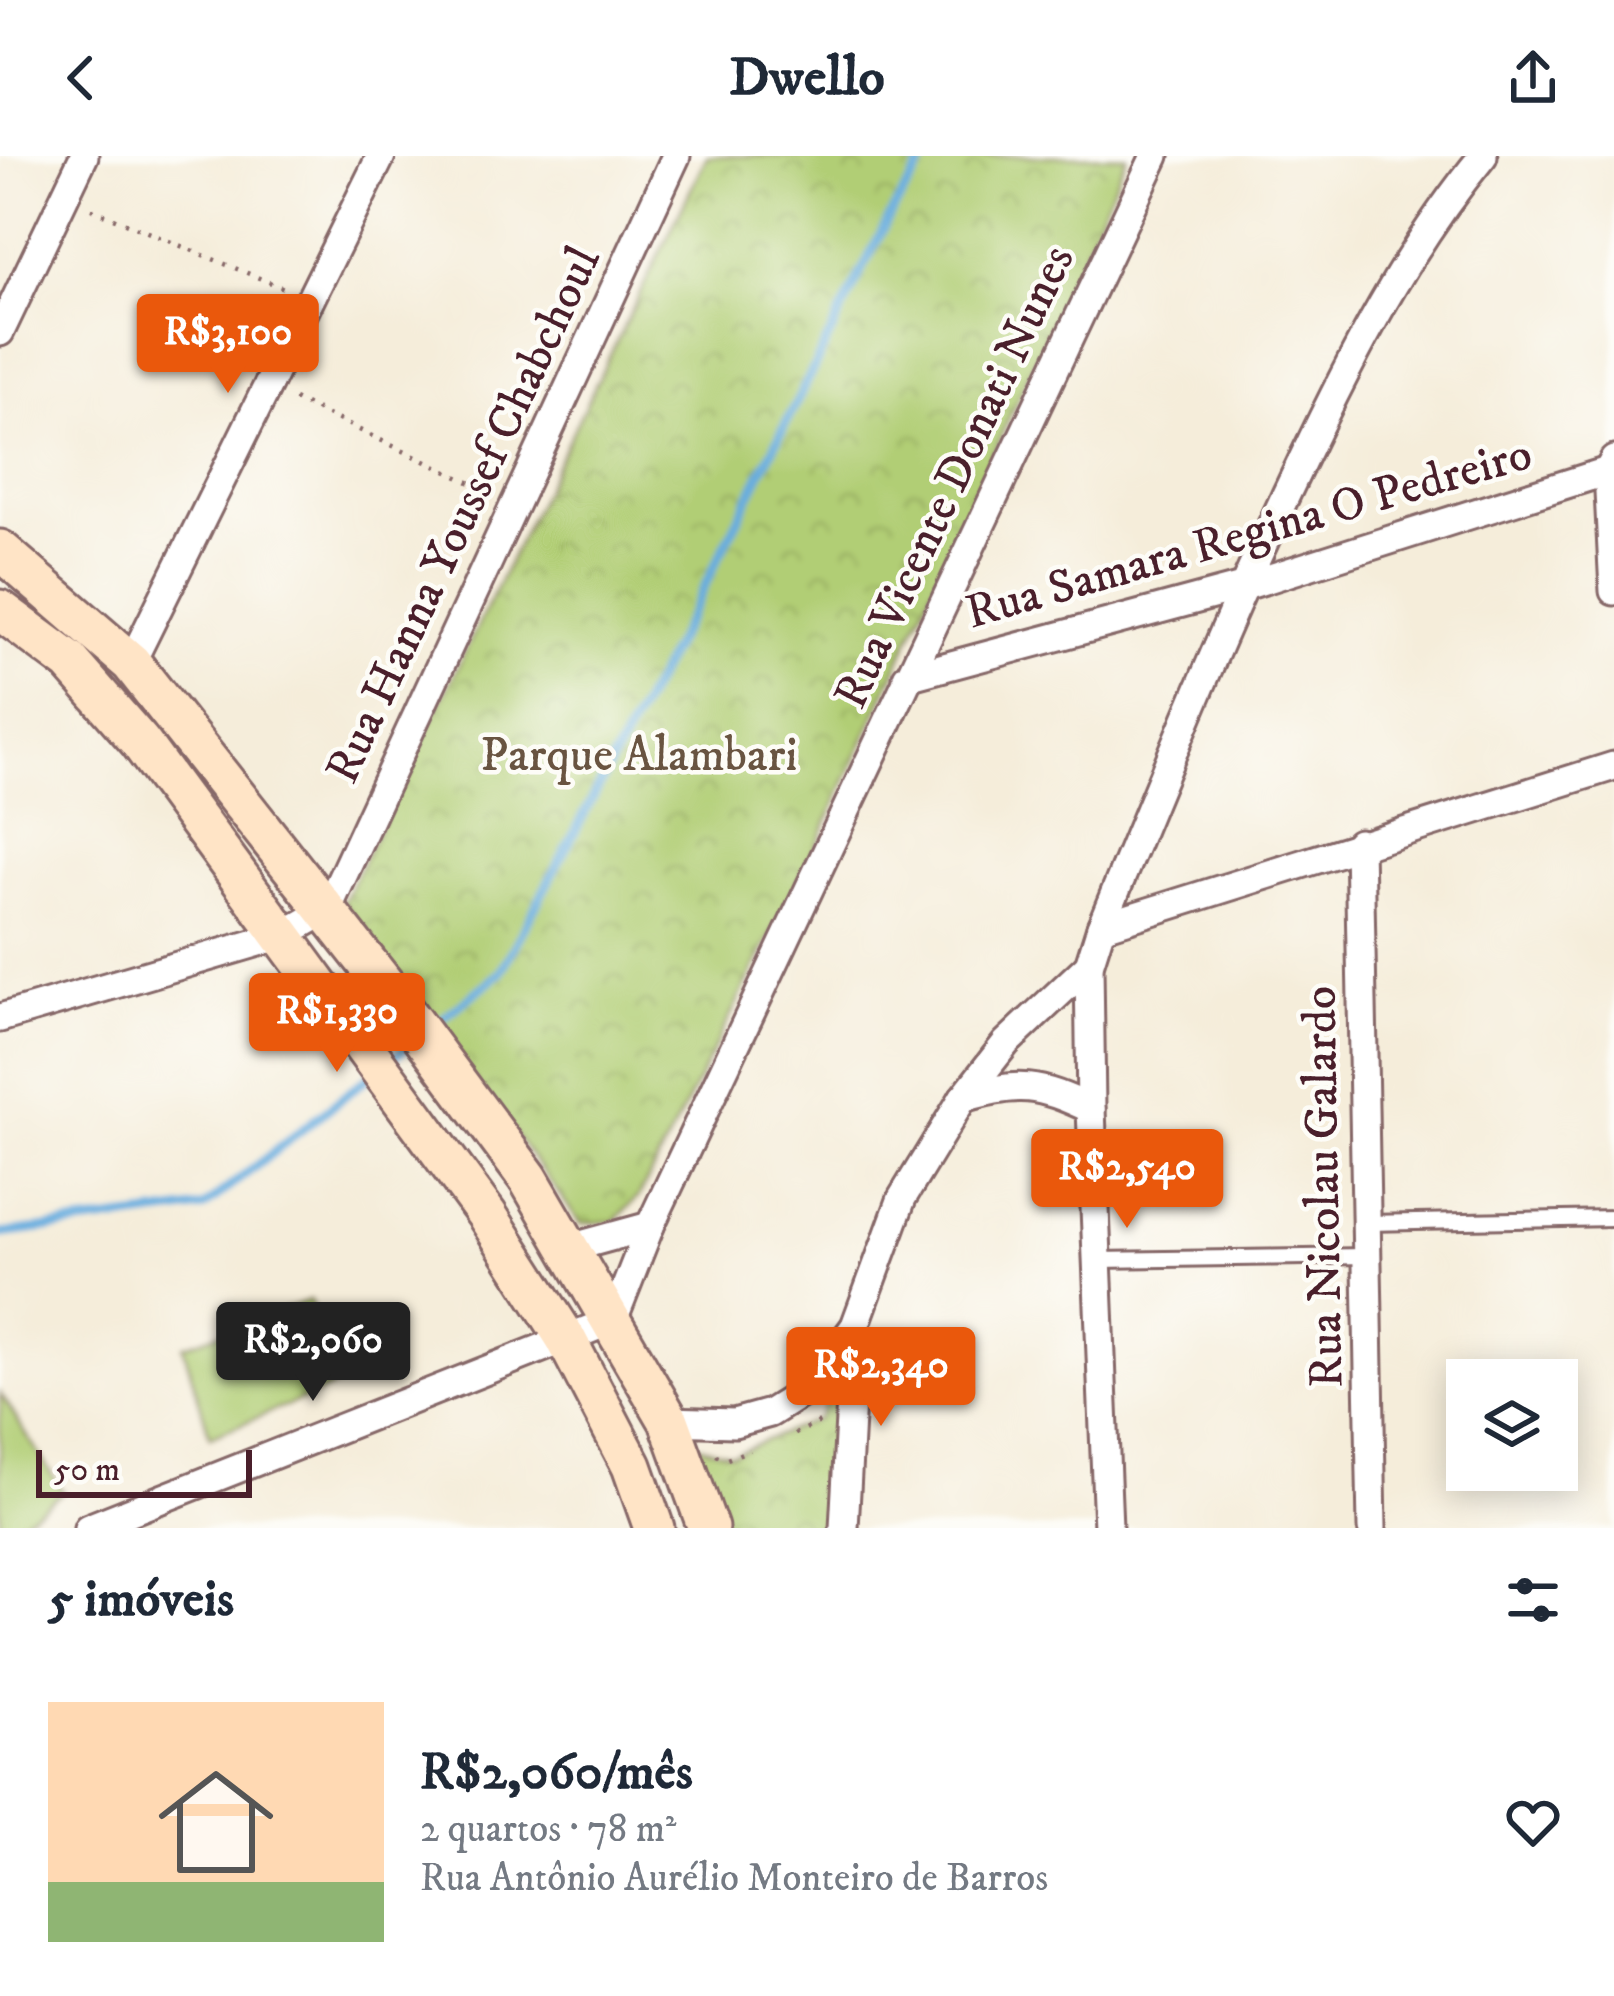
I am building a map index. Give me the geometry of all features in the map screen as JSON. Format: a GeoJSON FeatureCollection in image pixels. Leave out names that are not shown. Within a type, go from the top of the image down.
{"type":"FeatureCollection","features":[{"type":"Feature","properties":{"kind":"main road"},"geometry":{"type":"LineString","coordinates":[[0,550],[131,663],[327,910],[528,1178],[670,1421],[708,1528]]}},
{"type":"Feature","properties":{"kind":"main road"},"geometry":{"type":"LineString","coordinates":[[0,610],[70,662],[140,742],[488,1215],[565,1337],[632,1466],[654,1528]]}},
{"type":"Feature","properties":{"kind":"street"},"geometry":{"type":"LineString","coordinates":[[0,332],[84,156]]}},
{"type":"Feature","properties":{"kind":"street"},"geometry":{"type":"LineString","coordinates":[[131,663],[381,156]]}},
{"type":"Feature","properties":{"kind":"street","name":"Rua Hanna Youssef Chabchoul"},"geometry":{"type":"LineString","coordinates":[[327,910],[676,156]]}},
{"type":"Feature","properties":{"kind":"street","name":"Rua Vicente Donati Nunes"},"geometry":{"type":"LineString","coordinates":[[613,1320],[650,1226],[1155,156]]}},
{"type":"Feature","properties":{"kind":"street"},"geometry":{"type":"LineString","coordinates":[[1108,1528],[1089,965],[1242,587],[1356,348],[1454,192],[1483,156]]}},
{"type":"Feature","properties":{"kind":"street"},"geometry":{"type":"LineString","coordinates":[[1612,467],[1614,591]]}},
{"type":"Feature","properties":{"kind":"street","name":"Rua Samara Regina O Pedreiro"},"geometry":{"type":"LineString","coordinates":[[907,677],[1242,587],[1612,467]]}},
{"type":"Feature","properties":{"kind":"street"},"geometry":{"type":"LineString","coordinates":[[1101,927],[1614,766]]}},
{"type":"Feature","properties":{"kind":"street","name":"Rua Nicolau Galardo"},"geometry":{"type":"LineString","coordinates":[[1359,843],[1372,1528]]}},
{"type":"Feature","properties":{"kind":"street"},"geometry":{"type":"LineString","coordinates":[[0,1018],[283,935],[327,910]]}},
{"type":"Feature","properties":{"kind":"street"},"geometry":{"type":"LineString","coordinates":[[670,1421],[734,1423],[770,1413],[807,1390],[854,1326],[902,1198],[963,1098],[1006,1043],[1089,965]]}},
{"type":"Feature","properties":{"kind":"street"},"geometry":{"type":"LineString","coordinates":[[963,1098],[1009,1084],[1047,1088],[1091,1109]]}},
{"type":"Feature","properties":{"kind":"street"},"geometry":{"type":"LineString","coordinates":[[570,1248],[650,1226]]}},
{"type":"Feature","properties":{"kind":"street"},"geometry":{"type":"LineString","coordinates":[[88,1528],[613,1320]]}},
{"type":"Feature","properties":{"kind":"street"},"geometry":{"type":"LineString","coordinates":[[844,1528],[854,1326]]}},
{"type":"Feature","properties":{"kind":"lane"},"geometry":{"type":"LineString","coordinates":[[1367,1223],[1614,1218]]}},
{"type":"Feature","properties":{"kind":"lane"},"geometry":{"type":"LineString","coordinates":[[1097,1260],[1367,1256]]}},
{"type":"Feature","properties":{"kind":"path"},"geometry":{"type":"LineString","coordinates":[[64,198],[310,299]]}},
{"type":"Feature","properties":{"kind":"path"},"geometry":{"type":"LineString","coordinates":[[267,386],[515,504]]}},
{"type":"Feature","properties":{"kind":"path"},"geometry":{"type":"LineString","coordinates":[[790,1436],[821,1422]]}},
{"type":"Feature","properties":{"kind":"path"},"geometry":{"type":"LineString","coordinates":[[705,1450],[727,1459],[769,1443]]}},
{"type":"Feature","properties":{"kind":"green space","name":"Parque Alambari"},"geometry":{"type":"Polygon","coordinates":[[[707,156],[1127,156],[820,838],[659,1158],[639,1196],[615,1221],[581,1224],[343,902],[707,156]]]}},
{"type":"Feature","properties":{"kind":"green space"},"geometry":{"type":"Polygon","coordinates":[[[310,1300],[342,1383],[210,1437],[183,1346],[310,1300]]]}},
{"type":"Feature","properties":{"kind":"green space"},"geometry":{"type":"Polygon","coordinates":[[[849,1356],[840,1528],[712,1528],[682,1441],[732,1454],[817,1419],[849,1356]]]}},
{"type":"Feature","properties":{"kind":"green space"},"geometry":{"type":"Polygon","coordinates":[[[0,1393],[63,1492],[11,1528],[0,1528],[0,1393]]]}},
{"type":"Feature","properties":{"kind":"waterway"},"geometry":{"type":"LineString","coordinates":[[428,1030],[500,973],[693,609],[889,217],[927,156]]}},
{"type":"Feature","properties":{"kind":"waterway"},"geometry":{"type":"LineString","coordinates":[[386,1063],[415,1040]]}},
{"type":"Feature","properties":{"kind":"waterway"},"geometry":{"type":"LineString","coordinates":[[0,1234],[203,1208],[372,1074]]}}]}
